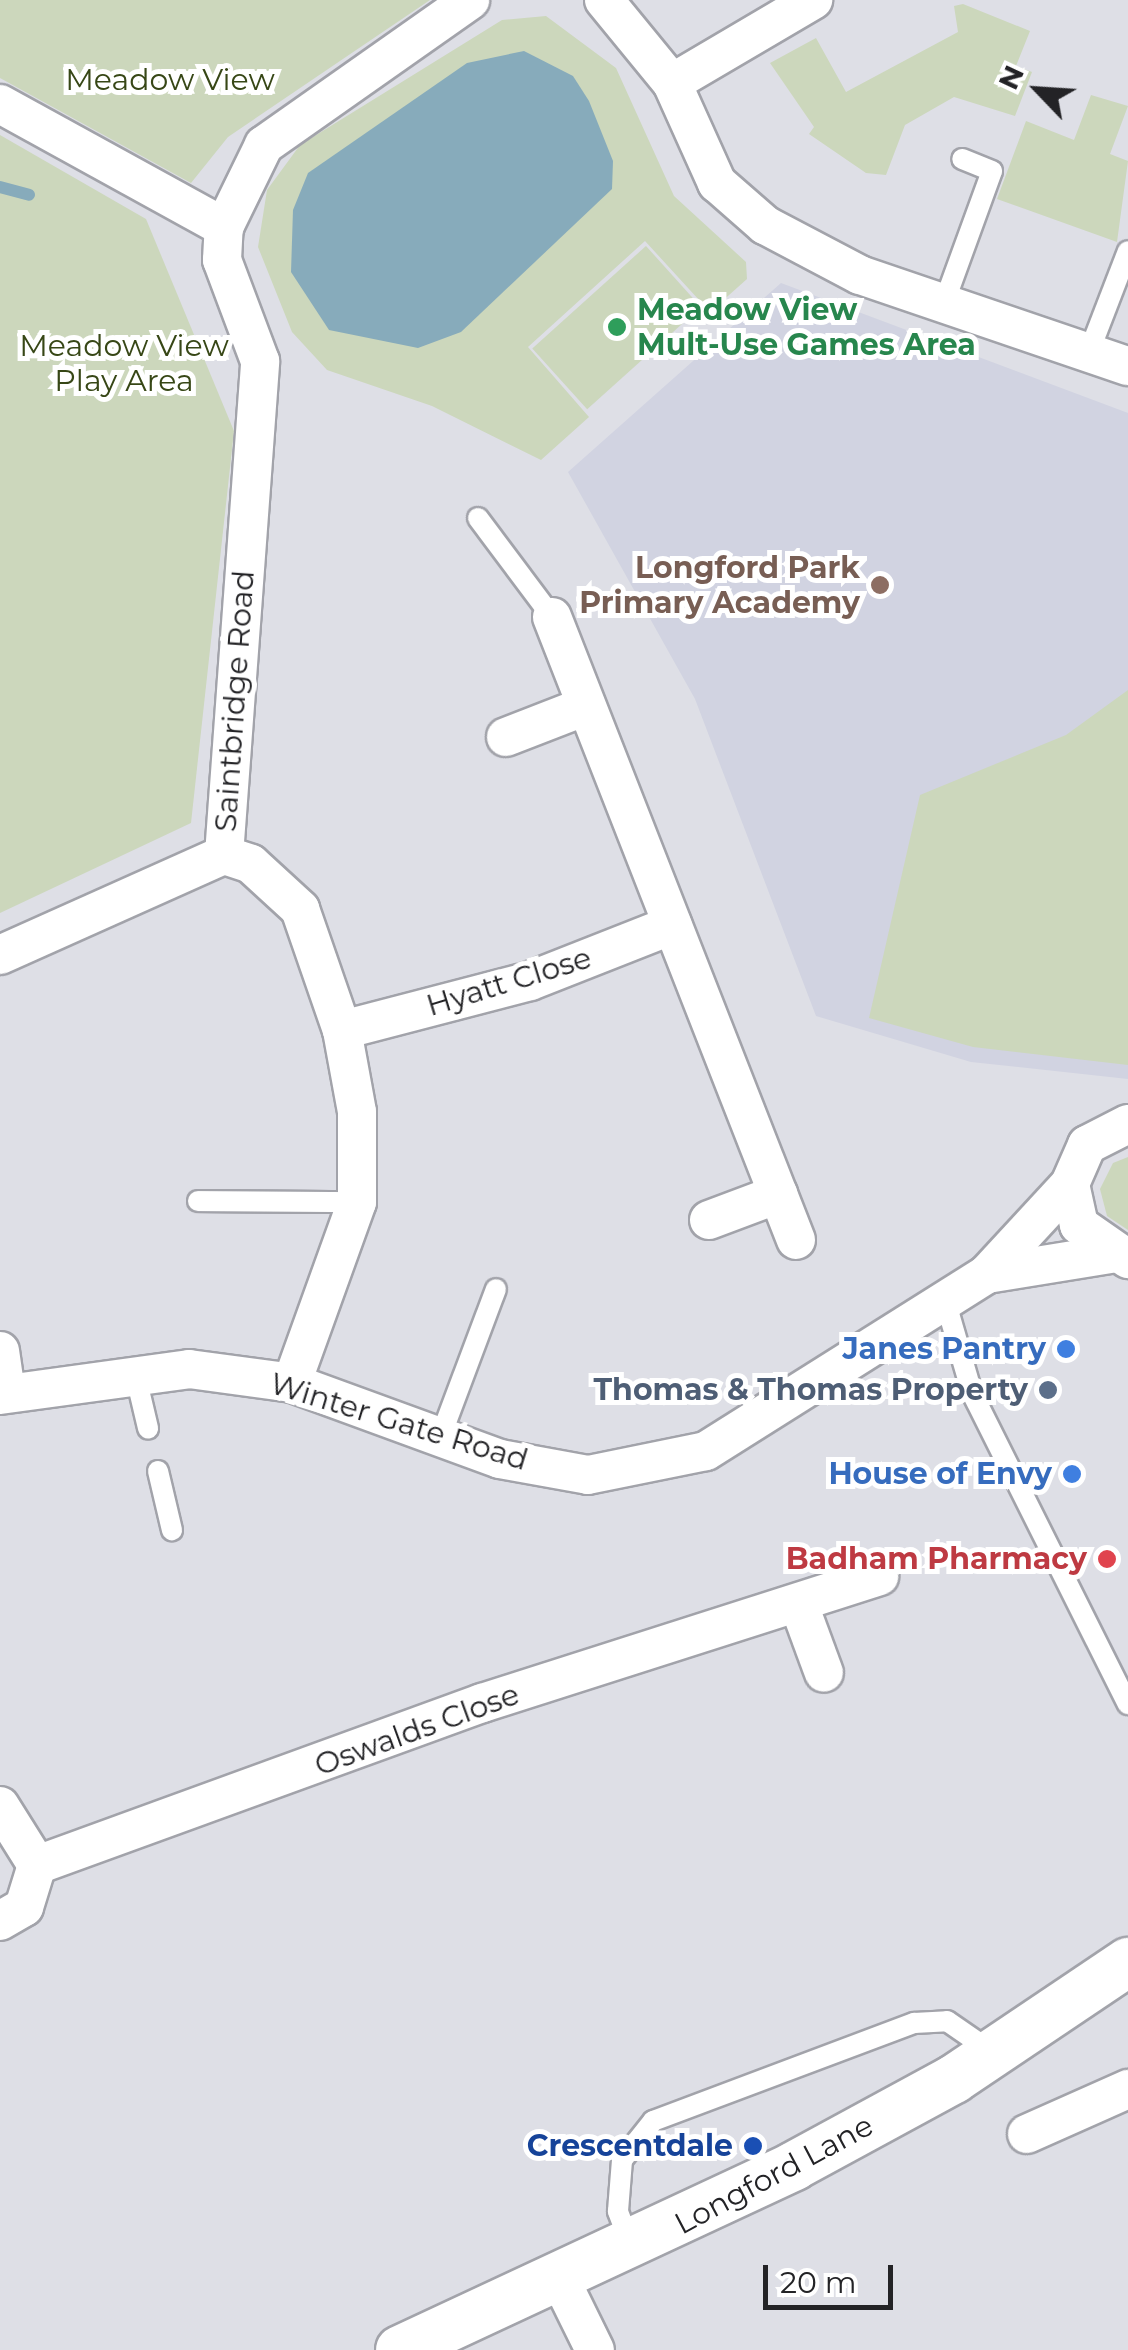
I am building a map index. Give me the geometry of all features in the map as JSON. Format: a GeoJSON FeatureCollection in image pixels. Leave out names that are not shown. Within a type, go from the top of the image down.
{"type":"FeatureCollection","features":[{"type":"Feature","properties":{"kind":"street"},"geometry":{"type":"LineString","coordinates":[[0,104],[224,227],[264,144],[470,0]]}},
{"type":"Feature","properties":{"kind":"street"},"geometry":{"type":"LineString","coordinates":[[604,0],[672,83],[717,183],[765,225],[860,275],[1128,366]]}},
{"type":"Feature","properties":{"kind":"street"},"geometry":{"type":"LineString","coordinates":[[672,83],[813,0]]}},
{"type":"Feature","properties":{"kind":"street","name":"Saintbridge Road"},"geometry":{"type":"LineString","coordinates":[[0,956],[224,855],[260,361],[222,260],[224,227]]}},
{"type":"Feature","properties":{"kind":"street"},"geometry":{"type":"LineString","coordinates":[[552,617],[796,1240]]}},
{"type":"Feature","properties":{"kind":"street"},"geometry":{"type":"LineString","coordinates":[[506,737],[586,706]]}},
{"type":"Feature","properties":{"kind":"street"},"geometry":{"type":"LineString","coordinates":[[224,855],[251,864],[300,909],[342,1030],[357,1112],[357,1202],[292,1383]]}},
{"type":"Feature","properties":{"kind":"street","name":"Hyatt Close"},"geometry":{"type":"LineString","coordinates":[[342,1030],[530,981],[672,925]]}},
{"type":"Feature","properties":{"kind":"street","name":"Winter Gate Road"},"geometry":{"type":"LineString","coordinates":[[3,1394],[190,1368],[292,1383],[440,1438],[588,1476],[706,1451],[988,1274],[1070,1184],[1087,1145],[1128,1124]]}},
{"type":"Feature","properties":{"kind":"street"},"geometry":{"type":"LineString","coordinates":[[1070,1184],[1078,1226],[1119,1256]]}},
{"type":"Feature","properties":{"kind":"street"},"geometry":{"type":"LineString","coordinates":[[708,1220],[778,1194]]}},
{"type":"Feature","properties":{"kind":"street","name":"Winter Gate Road"},"geometry":{"type":"LineString","coordinates":[[988,1274],[1119,1256]]}},
{"type":"Feature","properties":{"kind":"street"},"geometry":{"type":"LineString","coordinates":[[0,1350],[3,1394]]}},
{"type":"Feature","properties":{"kind":"street","name":"Oswalds Close"},"geometry":{"type":"LineString","coordinates":[[37,1864],[482,1703],[879,1576]]}},
{"type":"Feature","properties":{"kind":"street"},"geometry":{"type":"LineString","coordinates":[[799,1604],[824,1673]]}},
{"type":"Feature","properties":{"kind":"street"},"geometry":{"type":"LineString","coordinates":[[0,1806],[37,1864],[24,1907],[0,1921]]}},
{"type":"Feature","properties":{"kind":"street","name":"Longford Lane"},"geometry":{"type":"LineString","coordinates":[[400,2350],[632,2249],[994,2053],[1128,1962]]}},
{"type":"Feature","properties":{"kind":"street"},"geometry":{"type":"LineString","coordinates":[[1027,2134],[1128,2090]]}},
{"type":"Feature","properties":{"kind":"street"},"geometry":{"type":"LineString","coordinates":[[560,2278],[595,2350]]}},
{"type":"Feature","properties":{"kind":"lane"},"geometry":{"type":"LineString","coordinates":[[944,304],[992,171],[962,160]]}},
{"type":"Feature","properties":{"kind":"lane"},"geometry":{"type":"LineString","coordinates":[[1089,352],[1128,251]]}},
{"type":"Feature","properties":{"kind":"lane"},"geometry":{"type":"LineString","coordinates":[[478,518],[552,617]]}},
{"type":"Feature","properties":{"kind":"lane"},"geometry":{"type":"LineString","coordinates":[[198,1201],[357,1202]]}},
{"type":"Feature","properties":{"kind":"lane"},"geometry":{"type":"LineString","coordinates":[[440,1438],[496,1289]]}},
{"type":"Feature","properties":{"kind":"lane"},"geometry":{"type":"LineString","coordinates":[[945,1300],[972,1393],[1128,1704]]}},
{"type":"Feature","properties":{"kind":"lane"},"geometry":{"type":"LineString","coordinates":[[135,1374],[148,1428]]}},
{"type":"Feature","properties":{"kind":"lane"},"geometry":{"type":"LineString","coordinates":[[158,1470],[172,1530]]}},
{"type":"Feature","properties":{"kind":"lane"},"geometry":{"type":"LineString","coordinates":[[632,2249],[618,2211],[622,2160],[653,2121],[914,2023],[948,2020],[994,2053]]}},
{"type":"Feature","properties":{"kind":"shaded area","name":"Longford Park Primary Academy"},"geometry":{"type":"Polygon","coordinates":[[[781,283],[1128,413],[1128,1079],[971,1062],[816,1016],[695,699],[568,472],[781,283]]]}},
{"type":"Feature","properties":{"kind":"green space","name":"Meadow View"},"geometry":{"type":"Polygon","coordinates":[[[0,0],[430,0],[228,137],[191,183],[0,78],[0,0]]]}},
{"type":"Feature","properties":{"kind":"green space"},"geometry":{"type":"Polygon","coordinates":[[[963,4],[1030,31],[1016,66],[1032,72],[1015,116],[954,97],[905,125],[886,175],[866,173],[809,134],[814,127],[770,63],[816,38],[846,92],[958,32],[954,6],[963,4]]]}},
{"type":"Feature","properties":{"kind":"green space"},"geometry":{"type":"Polygon","coordinates":[[[546,16],[616,68],[674,196],[746,262],[747,279],[710,312],[645,241],[528,347],[589,417],[541,460],[432,406],[327,370],[292,332],[258,247],[267,190],[300,145],[502,20],[546,16]]]}},
{"type":"Feature","properties":{"kind":"green space"},"geometry":{"type":"Polygon","coordinates":[[[1091,95],[1128,106],[1110,154],[1128,161],[1117,242],[997,199],[1026,121],[1074,140],[1091,95]]]}},
{"type":"Feature","properties":{"kind":"green space","name":"Meadow View"},"geometry":{"type":"Polygon","coordinates":[[[0,135],[146,219],[234,431],[191,823],[0,913],[0,135]]]}},
{"type":"Feature","properties":{"kind":"green space","name":"Meadow View Mult-Use Games Area"},"geometry":{"type":"Polygon","coordinates":[[[646,246],[701,307],[587,409],[532,348],[646,246]]]}},
{"type":"Feature","properties":{"kind":"green space"},"geometry":{"type":"Polygon","coordinates":[[[1128,690],[1128,1065],[973,1047],[869,1018],[920,795],[1066,735],[1128,690]]]}},
{"type":"Feature","properties":{"kind":"green space"},"geometry":{"type":"Polygon","coordinates":[[[1128,1157],[1128,1230],[1107,1216],[1100,1189],[1113,1163],[1128,1157]]]}},
{"type":"Feature","properties":{"kind":"water"},"geometry":{"type":"Polygon","coordinates":[[[524,51],[573,76],[589,101],[613,161],[612,189],[461,332],[418,348],[329,330],[291,272],[293,210],[308,173],[467,63],[524,51]]]}},
{"type":"Feature","properties":{"kind":"waterway"},"geometry":{"type":"LineString","coordinates":[[0,187],[29,195]]}},
{"type":"Feature","properties":{"kind":"place","name":"Meadow View Mult-Use Games Area"},"geometry":{"type":"Point","coordinates":[617,327]}},
{"type":"Feature","properties":{"kind":"place","name":"Longford Park Primary Academy"},"geometry":{"type":"Point","coordinates":[880,585]}},
{"type":"Feature","properties":{"kind":"place","name":"Janes Pantry"},"geometry":{"type":"Point","coordinates":[1066,1349]}},
{"type":"Feature","properties":{"kind":"place","name":"Thomas & Thomas Property"},"geometry":{"type":"Point","coordinates":[1048,1390]}},
{"type":"Feature","properties":{"kind":"place","name":"House of Envy"},"geometry":{"type":"Point","coordinates":[1072,1474]}},
{"type":"Feature","properties":{"kind":"place","name":"Badham Pharmacy"},"geometry":{"type":"Point","coordinates":[1107,1559]}},
{"type":"Feature","properties":{"kind":"place","name":"Crescentdale"},"geometry":{"type":"Point","coordinates":[753,2146]}},
{"type":"Feature","properties":{"kind":"park label","name":"Meadow View Play Area"},"geometry":{"type":"Point","coordinates":[124,363]}}]}
